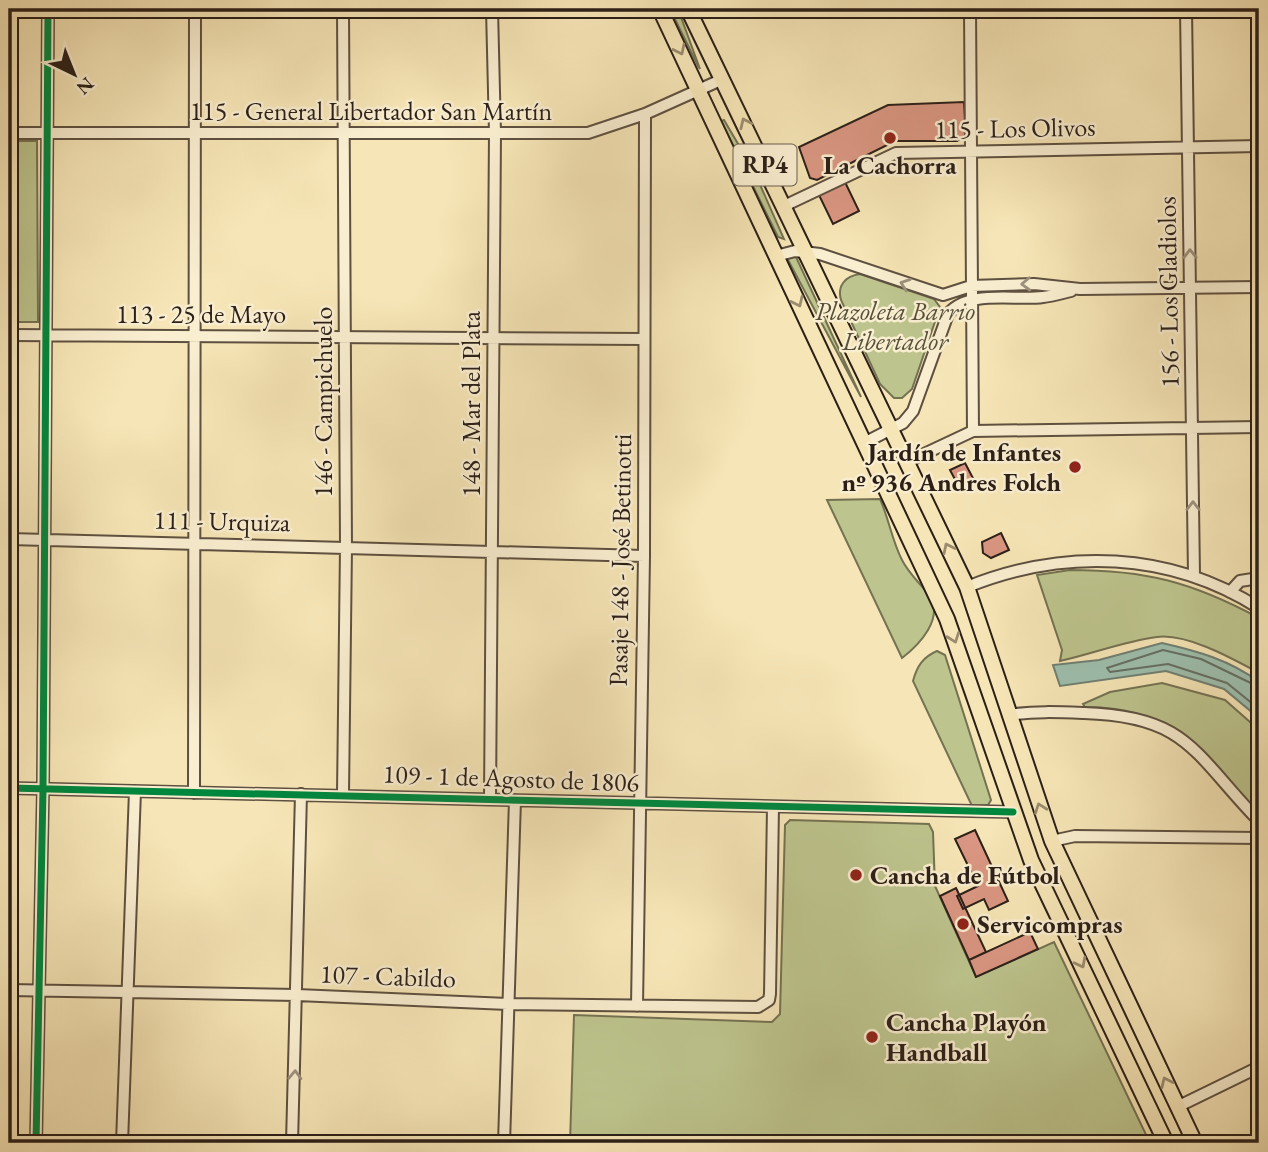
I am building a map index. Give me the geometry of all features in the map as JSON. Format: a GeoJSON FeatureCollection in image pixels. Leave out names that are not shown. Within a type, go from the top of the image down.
{"type":"FeatureCollection","features":[{"type":"Feature","properties":{"kind":"main road","name":"RP4"},"geometry":{"type":"LineString","coordinates":[[660,9],[947,619],[1013,812],[1048,899],[1090,981],[1166,1143]]}},
{"type":"Feature","properties":{"kind":"main road","name":"RP4"},"geometry":{"type":"LineString","coordinates":[[688,9],[967,587],[1052,841],[1195,1143]]}},
{"type":"Feature","properties":{"kind":"street"},"geometry":{"type":"LineString","coordinates":[[36,1143],[43,789],[47,9]]}},
{"type":"Feature","properties":{"kind":"street"},"geometry":{"type":"LineString","coordinates":[[194,793],[195,9]]}},
{"type":"Feature","properties":{"kind":"street","name":"146 - Campichuelo"},"geometry":{"type":"LineString","coordinates":[[343,9],[346,547],[344,794]]}},
{"type":"Feature","properties":{"kind":"street","name":"148 - Mar del Plata"},"geometry":{"type":"LineString","coordinates":[[491,799],[495,133],[492,9]]}},
{"type":"Feature","properties":{"kind":"street"},"geometry":{"type":"LineString","coordinates":[[970,9],[973,431]]}},
{"type":"Feature","properties":{"kind":"street","name":"156 - Los Gladiolos"},"geometry":{"type":"LineString","coordinates":[[1186,9],[1194,575]]}},
{"type":"Feature","properties":{"kind":"street","name":"115 - General Libertador San Martín"},"geometry":{"type":"LineString","coordinates":[[9,133],[345,135],[596,132],[645,114],[723,79]]}},
{"type":"Feature","properties":{"kind":"street","name":"Pasaje 148 - José Betinotti"},"geometry":{"type":"LineString","coordinates":[[638,1006],[644,556],[645,114]]}},
{"type":"Feature","properties":{"kind":"street","name":"115 - Los Olivos"},"geometry":{"type":"LineString","coordinates":[[784,206],[887,155],[908,152],[1259,146]]}},
{"type":"Feature","properties":{"kind":"street"},"geometry":{"type":"LineString","coordinates":[[776,256],[806,251],[943,295],[971,286],[1042,284],[1080,289],[1259,287]]}},
{"type":"Feature","properties":{"kind":"street"},"geometry":{"type":"LineString","coordinates":[[864,443],[891,430],[913,411],[948,314],[957,304],[1044,297],[1080,289]]}},
{"type":"Feature","properties":{"kind":"street","name":"113 - 25 de Mayo"},"geometry":{"type":"LineString","coordinates":[[9,335],[644,339]]}},
{"type":"Feature","properties":{"kind":"street"},"geometry":{"type":"LineString","coordinates":[[907,461],[973,431],[1259,428]]}},
{"type":"Feature","properties":{"kind":"street","name":"111 - Urquiza"},"geometry":{"type":"LineString","coordinates":[[9,539],[644,556]]}},
{"type":"Feature","properties":{"kind":"street"},"geometry":{"type":"LineString","coordinates":[[967,587],[1007,572],[1081,559],[1133,563],[1194,575],[1259,608]]}},
{"type":"Feature","properties":{"kind":"street"},"geometry":{"type":"LineString","coordinates":[[1230,592],[1240,581],[1259,578]]}},
{"type":"Feature","properties":{"kind":"street"},"geometry":{"type":"LineString","coordinates":[[1008,715],[1030,712],[1119,714],[1157,724],[1200,755],[1259,821]]}},
{"type":"Feature","properties":{"kind":"street","name":"109 - 1 de Agosto de 1806"},"geometry":{"type":"LineString","coordinates":[[9,788],[1013,812]]}},
{"type":"Feature","properties":{"kind":"street"},"geometry":{"type":"LineString","coordinates":[[122,1143],[135,791]]}},
{"type":"Feature","properties":{"kind":"street"},"geometry":{"type":"LineString","coordinates":[[292,1143],[302,794]]}},
{"type":"Feature","properties":{"kind":"street"},"geometry":{"type":"LineString","coordinates":[[504,1143],[515,800]]}},
{"type":"Feature","properties":{"kind":"street","name":"107 - Cabildo"},"geometry":{"type":"LineString","coordinates":[[9,990],[751,1008],[764,1004],[770,994],[773,807]]}},
{"type":"Feature","properties":{"kind":"street"},"geometry":{"type":"LineString","coordinates":[[1052,841],[1074,836],[1259,838]]}},
{"type":"Feature","properties":{"kind":"street"},"geometry":{"type":"LineString","coordinates":[[1178,1107],[1259,1067]]}},
{"type":"Feature","properties":{"kind":"green space"},"geometry":{"type":"Polygon","coordinates":[[[670,9],[678,9],[700,69],[698,66],[670,9]]]}},
{"type":"Feature","properties":{"kind":"green space"},"geometry":{"type":"Polygon","coordinates":[[[724,120],[754,171],[784,239],[778,237],[721,121],[724,120]]]}},
{"type":"Feature","properties":{"kind":"green space"},"geometry":{"type":"Polygon","coordinates":[[[9,141],[37,141],[38,322],[9,322],[9,141]]]}},
{"type":"Feature","properties":{"kind":"green space"},"geometry":{"type":"Polygon","coordinates":[[[796,257],[861,397],[787,258],[796,257]]]}},
{"type":"Feature","properties":{"kind":"green space","name":"Plazoleta Barrio Libertador"},"geometry":{"type":"Polygon","coordinates":[[[860,274],[934,299],[940,307],[912,389],[902,398],[894,398],[880,384],[841,300],[843,282],[860,274]]]}},
{"type":"Feature","properties":{"kind":"green space"},"geometry":{"type":"Polygon","coordinates":[[[880,499],[902,560],[933,604],[934,613],[928,630],[902,658],[827,500],[880,499]]]}},
{"type":"Feature","properties":{"kind":"green space"},"geometry":{"type":"Polygon","coordinates":[[[1070,570],[1122,572],[1168,580],[1212,595],[1259,618],[1259,673],[1210,648],[1169,637],[1133,641],[1060,661],[1062,650],[1037,575],[1070,570]]]}},
{"type":"Feature","properties":{"kind":"green space"},"geometry":{"type":"Polygon","coordinates":[[[937,651],[945,655],[991,800],[988,805],[972,806],[913,681],[921,663],[937,651]]]}},
{"type":"Feature","properties":{"kind":"green space"},"geometry":{"type":"Polygon","coordinates":[[[1162,683],[1225,700],[1259,730],[1259,816],[1222,771],[1186,737],[1143,715],[1116,709],[1085,707],[1083,704],[1110,692],[1162,683]]]}},
{"type":"Feature","properties":{"kind":"green space"},"geometry":{"type":"Polygon","coordinates":[[[790,820],[929,824],[933,832],[935,886],[976,977],[1054,942],[1150,1143],[570,1143],[574,1015],[772,1022],[780,1014],[785,825],[790,820]]]}},
{"type":"Feature","properties":{"kind":"water"},"geometry":{"type":"Polygon","coordinates":[[[1162,643],[1213,657],[1259,682],[1259,718],[1224,689],[1166,671],[1060,686],[1053,665],[1099,660],[1162,643]]]}},
{"type":"Feature","properties":{"kind":"building","name":"La Cachorra"},"geometry":{"type":"Polygon","coordinates":[[[964,102],[966,135],[957,141],[895,141],[817,180],[810,178],[799,147],[888,105],[964,102]]]}},
{"type":"Feature","properties":{"kind":"building"},"geometry":{"type":"Polygon","coordinates":[[[844,180],[859,211],[833,224],[818,193],[844,180]]]}},
{"type":"Feature","properties":{"kind":"building"},"geometry":{"type":"Polygon","coordinates":[[[965,463],[975,482],[960,489],[950,470],[965,463]]]}},
{"type":"Feature","properties":{"kind":"building"},"geometry":{"type":"Polygon","coordinates":[[[1001,533],[1009,550],[991,558],[983,553],[982,542],[1001,533]]]}},
{"type":"Feature","properties":{"kind":"building"},"geometry":{"type":"Polygon","coordinates":[[[975,830],[1008,901],[989,910],[984,899],[963,909],[957,896],[978,886],[955,839],[975,830]]]}},
{"type":"Feature","properties":{"kind":"building","name":"Servicompras"},"geometry":{"type":"Polygon","coordinates":[[[956,888],[986,952],[969,960],[940,896],[956,888]]]}},
{"type":"Feature","properties":{"kind":"building"},"geometry":{"type":"Polygon","coordinates":[[[1030,932],[1038,949],[976,977],[969,960],[1030,932]]]}},
{"type":"Feature","properties":{"kind":"cycle path"},"geometry":{"type":"LineString","coordinates":[[36,1143],[43,789],[48,9]]}},
{"type":"Feature","properties":{"kind":"cycle path"},"geometry":{"type":"LineString","coordinates":[[9,788],[1013,812]]}},
{"type":"Feature","properties":{"kind":"place","name":"La Cachorra"},"geometry":{"type":"Point","coordinates":[890,138]}},
{"type":"Feature","properties":{"kind":"place","name":"Jardín de Infantes nº 936 Andres Folch"},"geometry":{"type":"Point","coordinates":[1075,467]}},
{"type":"Feature","properties":{"kind":"place","name":"Cancha de Fútbol"},"geometry":{"type":"Point","coordinates":[856,875]}},
{"type":"Feature","properties":{"kind":"place","name":"Servicompras"},"geometry":{"type":"Point","coordinates":[963,924]}},
{"type":"Feature","properties":{"kind":"place","name":"Cancha Playón Handball"},"geometry":{"type":"Point","coordinates":[872,1037]}}]}
